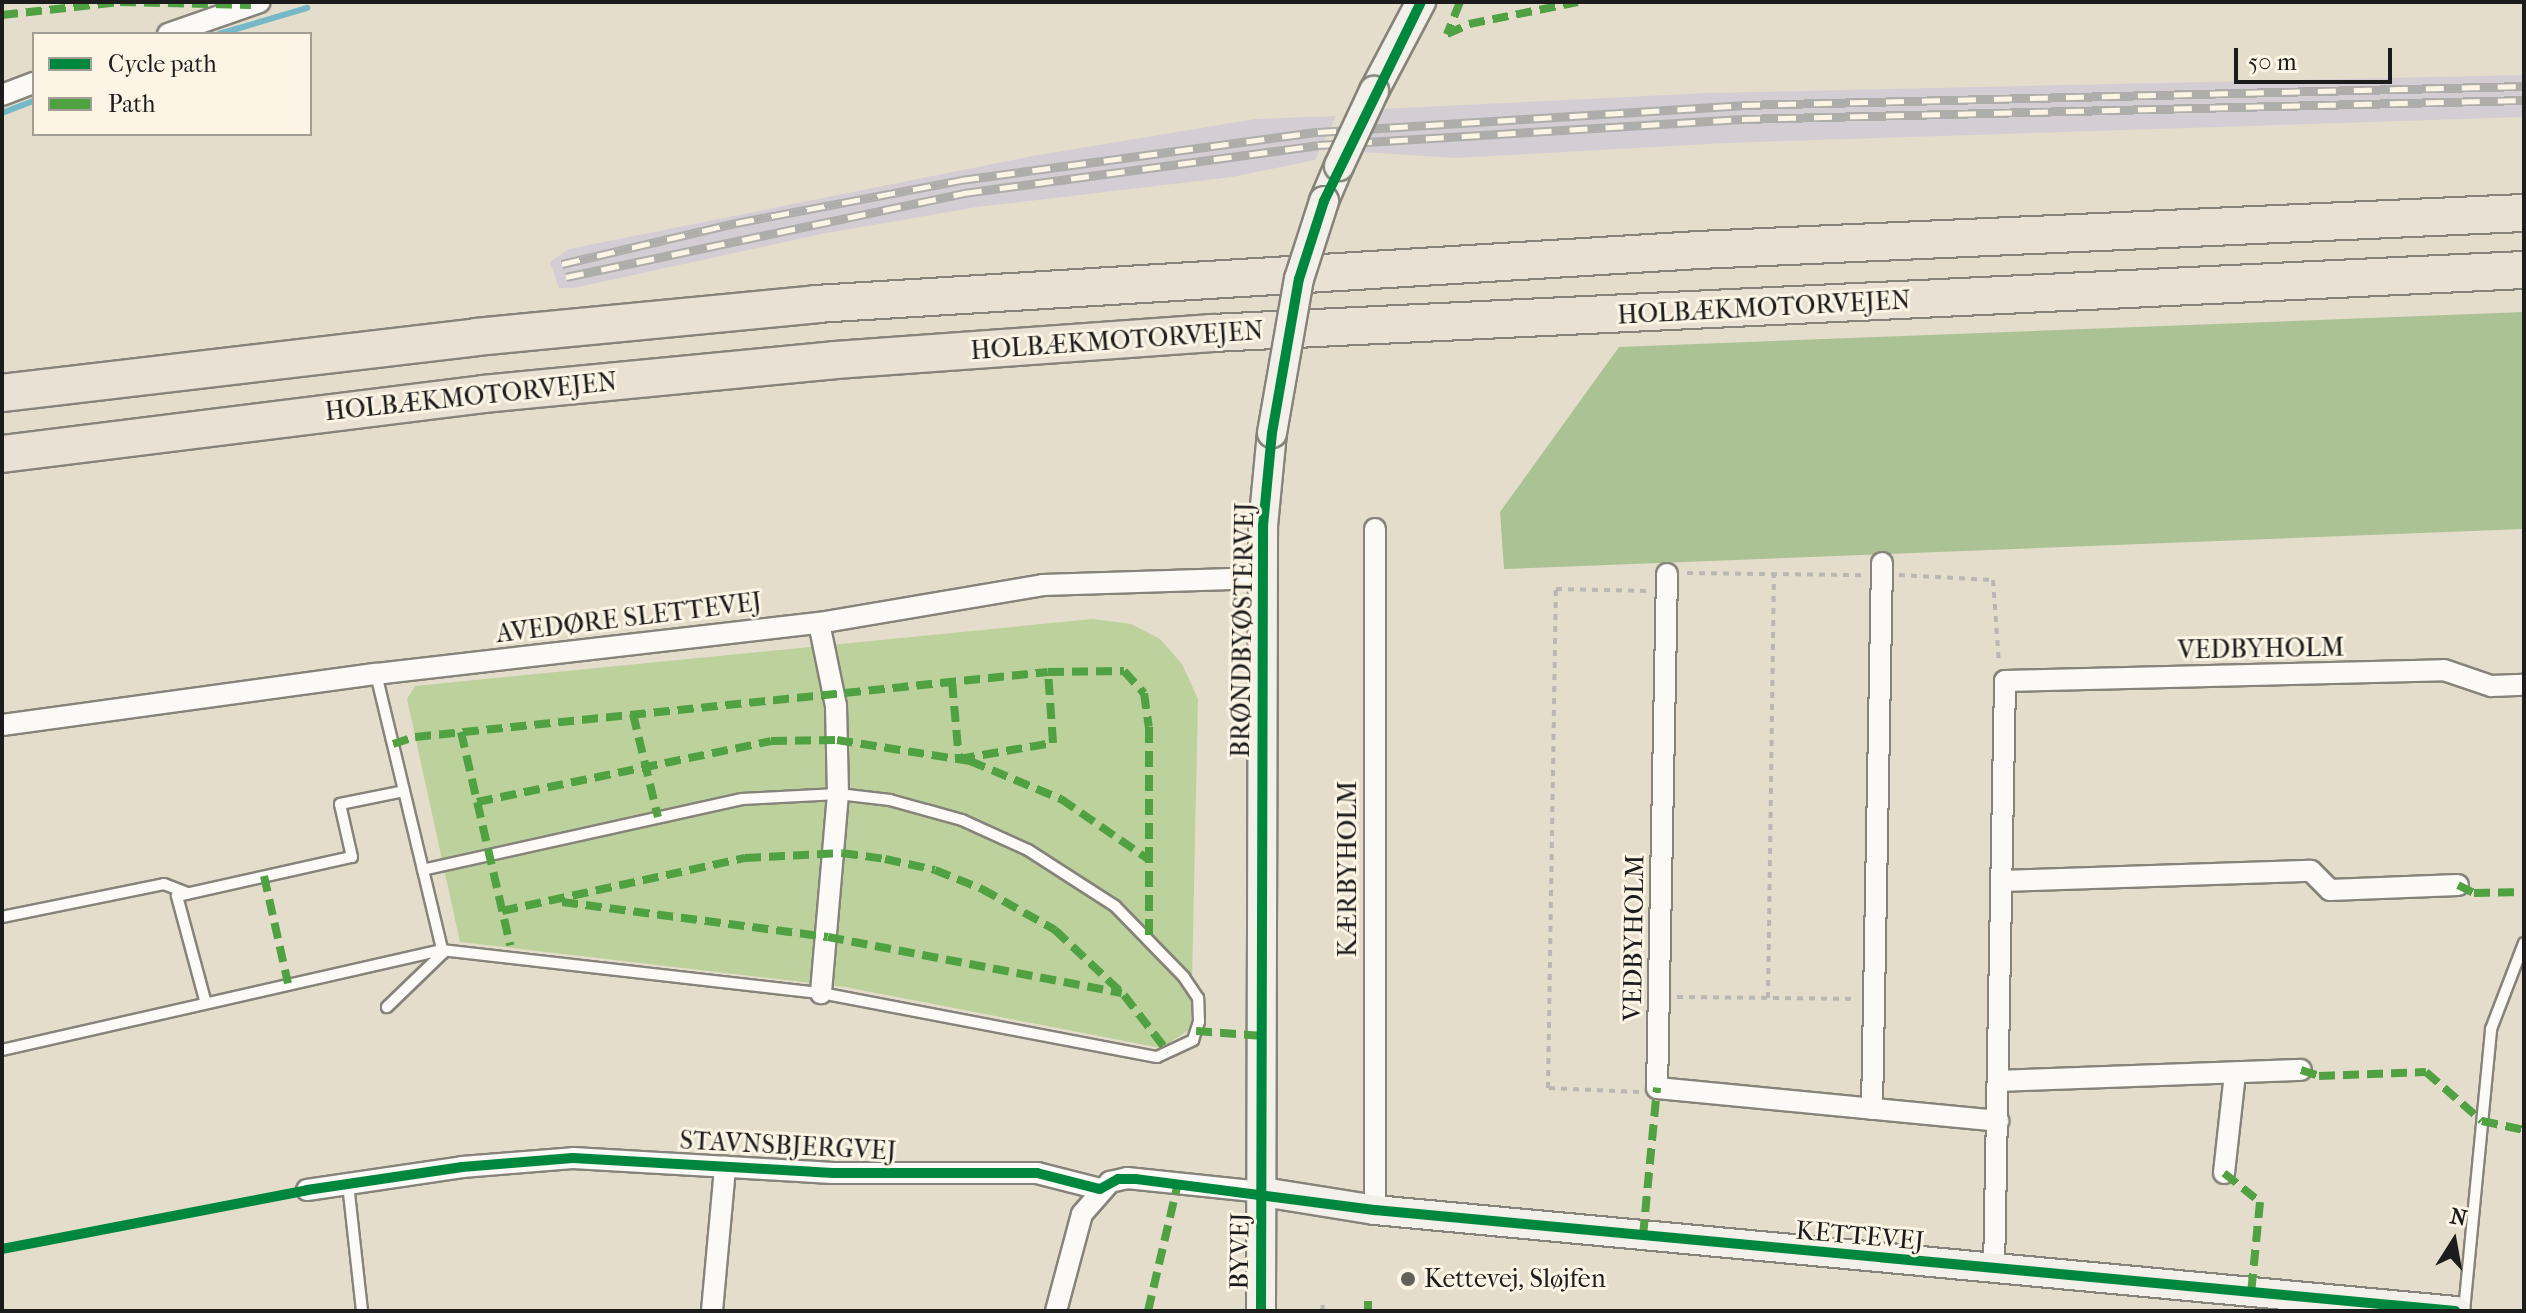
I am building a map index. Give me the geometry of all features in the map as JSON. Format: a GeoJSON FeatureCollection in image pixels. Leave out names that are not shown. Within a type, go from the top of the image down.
{"type":"FeatureCollection","features":[{"type":"Feature","properties":{"kind":"highway"},"geometry":{"type":"LineString","coordinates":[[2,393],[476,337],[816,304],[1683,251],[2524,213]]}},
{"type":"Feature","properties":{"kind":"highway","name":"HOLBÆKMOTORVEJEN"},"geometry":{"type":"LineString","coordinates":[[2,454],[483,394],[867,358],[1212,333],[2524,270]]}},
{"type":"Feature","properties":{"kind":"street"},"geometry":{"type":"LineString","coordinates":[[174,32],[260,2]]}},
{"type":"Feature","properties":{"kind":"street","name":"BRØNDBYØSTERVEJ"},"geometry":{"type":"LineString","coordinates":[[1263,1192],[1263,578],[1272,433],[1295,294],[1324,201],[1374,91],[1421,2]]}},
{"type":"Feature","properties":{"kind":"street"},"geometry":{"type":"LineString","coordinates":[[2,95],[32,84]]}},
{"type":"Feature","properties":{"kind":"street","name":"KÆRBYHOLM"},"geometry":{"type":"LineString","coordinates":[[1375,529],[1375,1210]]}},
{"type":"Feature","properties":{"kind":"street"},"geometry":{"type":"LineString","coordinates":[[1872,1109],[1882,563]]}},
{"type":"Feature","properties":{"kind":"street","name":"AVEDØRE SLETTEVEJ"},"geometry":{"type":"LineString","coordinates":[[2,725],[376,674],[819,623],[1043,585],[1263,578]]}},
{"type":"Feature","properties":{"kind":"street","name":"VEDBYHOLM"},"geometry":{"type":"LineString","coordinates":[[1657,1088],[1667,582]]}},
{"type":"Feature","properties":{"kind":"street"},"geometry":{"type":"LineString","coordinates":[[819,623],[836,706],[838,794],[821,993]]}},
{"type":"Feature","properties":{"kind":"street","name":"VEDBYHOLM"},"geometry":{"type":"LineString","coordinates":[[1994,1271],[2000,1081],[2005,681],[2444,670],[2491,686],[2524,685]]}},
{"type":"Feature","properties":{"kind":"street"},"geometry":{"type":"LineString","coordinates":[[2002,881],[2311,871],[2330,890],[2458,885]]}},
{"type":"Feature","properties":{"kind":"street"},"geometry":{"type":"LineString","coordinates":[[2000,1081],[2301,1070]]}},
{"type":"Feature","properties":{"kind":"street"},"geometry":{"type":"LineString","coordinates":[[2224,1173],[2235,1073]]}},
{"type":"Feature","properties":{"kind":"street"},"geometry":{"type":"LineString","coordinates":[[1657,1088],[1998,1121]]}},
{"type":"Feature","properties":{"kind":"street","name":"STAVNSBJERGVEJ"},"geometry":{"type":"LineString","coordinates":[[307,1190],[462,1167],[573,1158],[833,1173],[1037,1173],[1100,1189],[1127,1178],[1263,1192]]}},
{"type":"Feature","properties":{"kind":"street"},"geometry":{"type":"LineString","coordinates":[[712,1311],[725,1167]]}},
{"type":"Feature","properties":{"kind":"street"},"geometry":{"type":"LineString","coordinates":[[1056,1311],[1082,1214],[1100,1189]]}},
{"type":"Feature","properties":{"kind":"street","name":"KETTEVEJ"},"geometry":{"type":"LineString","coordinates":[[1263,1192],[1375,1210],[2258,1298],[2455,1311]]}},
{"type":"Feature","properties":{"kind":"street","name":"BYVEJ"},"geometry":{"type":"LineString","coordinates":[[1261,1311],[1263,1192]]}},
{"type":"Feature","properties":{"kind":"lane"},"geometry":{"type":"LineString","coordinates":[[376,674],[442,950]]}},
{"type":"Feature","properties":{"kind":"lane"},"geometry":{"type":"LineString","coordinates":[[205,1000],[177,896],[352,857],[340,804],[404,791]]}},
{"type":"Feature","properties":{"kind":"lane"},"geometry":{"type":"LineString","coordinates":[[2,1050],[205,1000],[442,950],[821,993],[1157,1057],[1193,1040],[1199,1022],[1198,998],[1149,937],[1115,906],[1028,850],[962,820],[890,800],[838,794],[742,799],[423,870]]}},
{"type":"Feature","properties":{"kind":"lane"},"geometry":{"type":"LineString","coordinates":[[2,917],[164,884],[188,893]]}},
{"type":"Feature","properties":{"kind":"lane"},"geometry":{"type":"LineString","coordinates":[[2464,1311],[2491,1029],[2524,943]]}},
{"type":"Feature","properties":{"kind":"lane"},"geometry":{"type":"LineString","coordinates":[[387,1007],[442,950]]}},
{"type":"Feature","properties":{"kind":"lane"},"geometry":{"type":"LineString","coordinates":[[348,1184],[362,1311]]}},
{"type":"Feature","properties":{"kind":"path"},"geometry":{"type":"LineString","coordinates":[[1768,998],[1774,574]]}},
{"type":"Feature","properties":{"kind":"path"},"geometry":{"type":"LineString","coordinates":[[1657,1088],[1548,1088],[1556,589],[1667,582]]}},
{"type":"Feature","properties":{"kind":"path"},"geometry":{"type":"LineString","coordinates":[[1659,996],[1874,1000]]}},
{"type":"Feature","properties":{"kind":"path"},"geometry":{"type":"LineString","coordinates":[[1322,1311],[1323,1304]]}},
{"type":"Feature","properties":{"kind":"shaded area"},"geometry":{"type":"Polygon","coordinates":[[[2524,75],[2524,117],[1726,143],[1456,158],[1362,152],[1380,109],[1709,93],[2524,75]]]}},
{"type":"Feature","properties":{"kind":"shaded area"},"geometry":{"type":"Polygon","coordinates":[[[1336,116],[1315,160],[1232,177],[977,207],[821,234],[574,288],[559,288],[550,262],[569,249],[1033,156],[1256,119],[1336,116]]]}},
{"type":"Feature","properties":{"kind":"green space"},"geometry":{"type":"Polygon","coordinates":[[[2524,312],[2524,529],[1504,569],[1500,512],[1619,347],[2524,312]]]}},
{"type":"Feature","properties":{"kind":"green space"},"geometry":{"type":"Polygon","coordinates":[[[1093,619],[1131,624],[1160,639],[1182,664],[1198,699],[1191,1029],[1161,1048],[845,987],[460,942],[407,699],[415,686],[1093,619]]]}},
{"type":"Feature","properties":{"kind":"waterway"},"geometry":{"type":"LineString","coordinates":[[226,32],[307,8]]}},
{"type":"Feature","properties":{"kind":"waterway"},"geometry":{"type":"LineString","coordinates":[[2,113],[32,102]]}},
{"type":"Feature","properties":{"kind":"railway"},"geometry":{"type":"LineString","coordinates":[[562,264],[736,223],[961,180],[1318,132],[1742,105],[2524,86]]}},
{"type":"Feature","properties":{"kind":"railway"},"geometry":{"type":"LineString","coordinates":[[566,277],[964,193],[1318,145],[1742,119],[2524,100]]}},
{"type":"Feature","properties":{"kind":"marked path"},"geometry":{"type":"LineString","coordinates":[[2,15],[120,2],[251,5]]}},
{"type":"Feature","properties":{"kind":"marked path"},"geometry":{"type":"LineString","coordinates":[[1460,2],[1447,34],[1469,24],[1578,2]]}},
{"type":"Feature","properties":{"kind":"marked path"},"geometry":{"type":"LineString","coordinates":[[393,744],[415,737],[1048,672],[1124,671],[1144,693],[1149,727],[1149,937]]}},
{"type":"Feature","properties":{"kind":"marked path"},"geometry":{"type":"LineString","coordinates":[[952,682],[959,759],[1053,743],[1048,672]]}},
{"type":"Feature","properties":{"kind":"marked path"},"geometry":{"type":"LineString","coordinates":[[633,714],[658,817]]}},
{"type":"Feature","properties":{"kind":"marked path"},"geometry":{"type":"LineString","coordinates":[[461,732],[510,945]]}},
{"type":"Feature","properties":{"kind":"marked path"},"geometry":{"type":"LineString","coordinates":[[477,802],[771,741],[837,740],[970,761],[1061,799],[1148,859]]}},
{"type":"Feature","properties":{"kind":"marked path"},"geometry":{"type":"LineString","coordinates":[[502,911],[745,858],[842,853],[885,859],[935,870],[982,889],[1055,930],[1124,995],[1168,1052]]}},
{"type":"Feature","properties":{"kind":"marked path"},"geometry":{"type":"LineString","coordinates":[[264,876],[288,983]]}},
{"type":"Feature","properties":{"kind":"marked path"},"geometry":{"type":"LineString","coordinates":[[2458,885],[2474,893],[2524,892]]}},
{"type":"Feature","properties":{"kind":"marked path"},"geometry":{"type":"LineString","coordinates":[[562,902],[828,937],[1122,993]]}},
{"type":"Feature","properties":{"kind":"marked path"},"geometry":{"type":"LineString","coordinates":[[1196,1031],[1263,1036]]}},
{"type":"Feature","properties":{"kind":"marked path"},"geometry":{"type":"LineString","coordinates":[[2301,1070],[2319,1076],[2426,1072],[2482,1121],[2524,1130]]}},
{"type":"Feature","properties":{"kind":"marked path"},"geometry":{"type":"LineString","coordinates":[[1643,1236],[1657,1088]]}},
{"type":"Feature","properties":{"kind":"marked path"},"geometry":{"type":"LineString","coordinates":[[2224,1173],[2260,1202],[2251,1293]]}},
{"type":"Feature","properties":{"kind":"marked path"},"geometry":{"type":"LineString","coordinates":[[1148,1311],[1178,1183]]}},
{"type":"Feature","properties":{"kind":"marked path"},"geometry":{"type":"LineString","coordinates":[[1368,1301],[1368,1311]]}},
{"type":"Feature","properties":{"kind":"cycle path"},"geometry":{"type":"LineString","coordinates":[[1261,1311],[1263,526],[1272,433],[1299,279],[1324,201],[1421,2]]}},
{"type":"Feature","properties":{"kind":"cycle path"},"geometry":{"type":"LineString","coordinates":[[2,1249],[307,1190],[462,1167],[573,1158],[833,1173],[1037,1173],[1100,1189],[1118,1179],[1136,1179],[1375,1210],[2455,1311]]}},
{"type":"Feature","properties":{"kind":"place","name":"Kettevej, Sløjfen"},"geometry":{"type":"Point","coordinates":[1408,1279]}}]}
